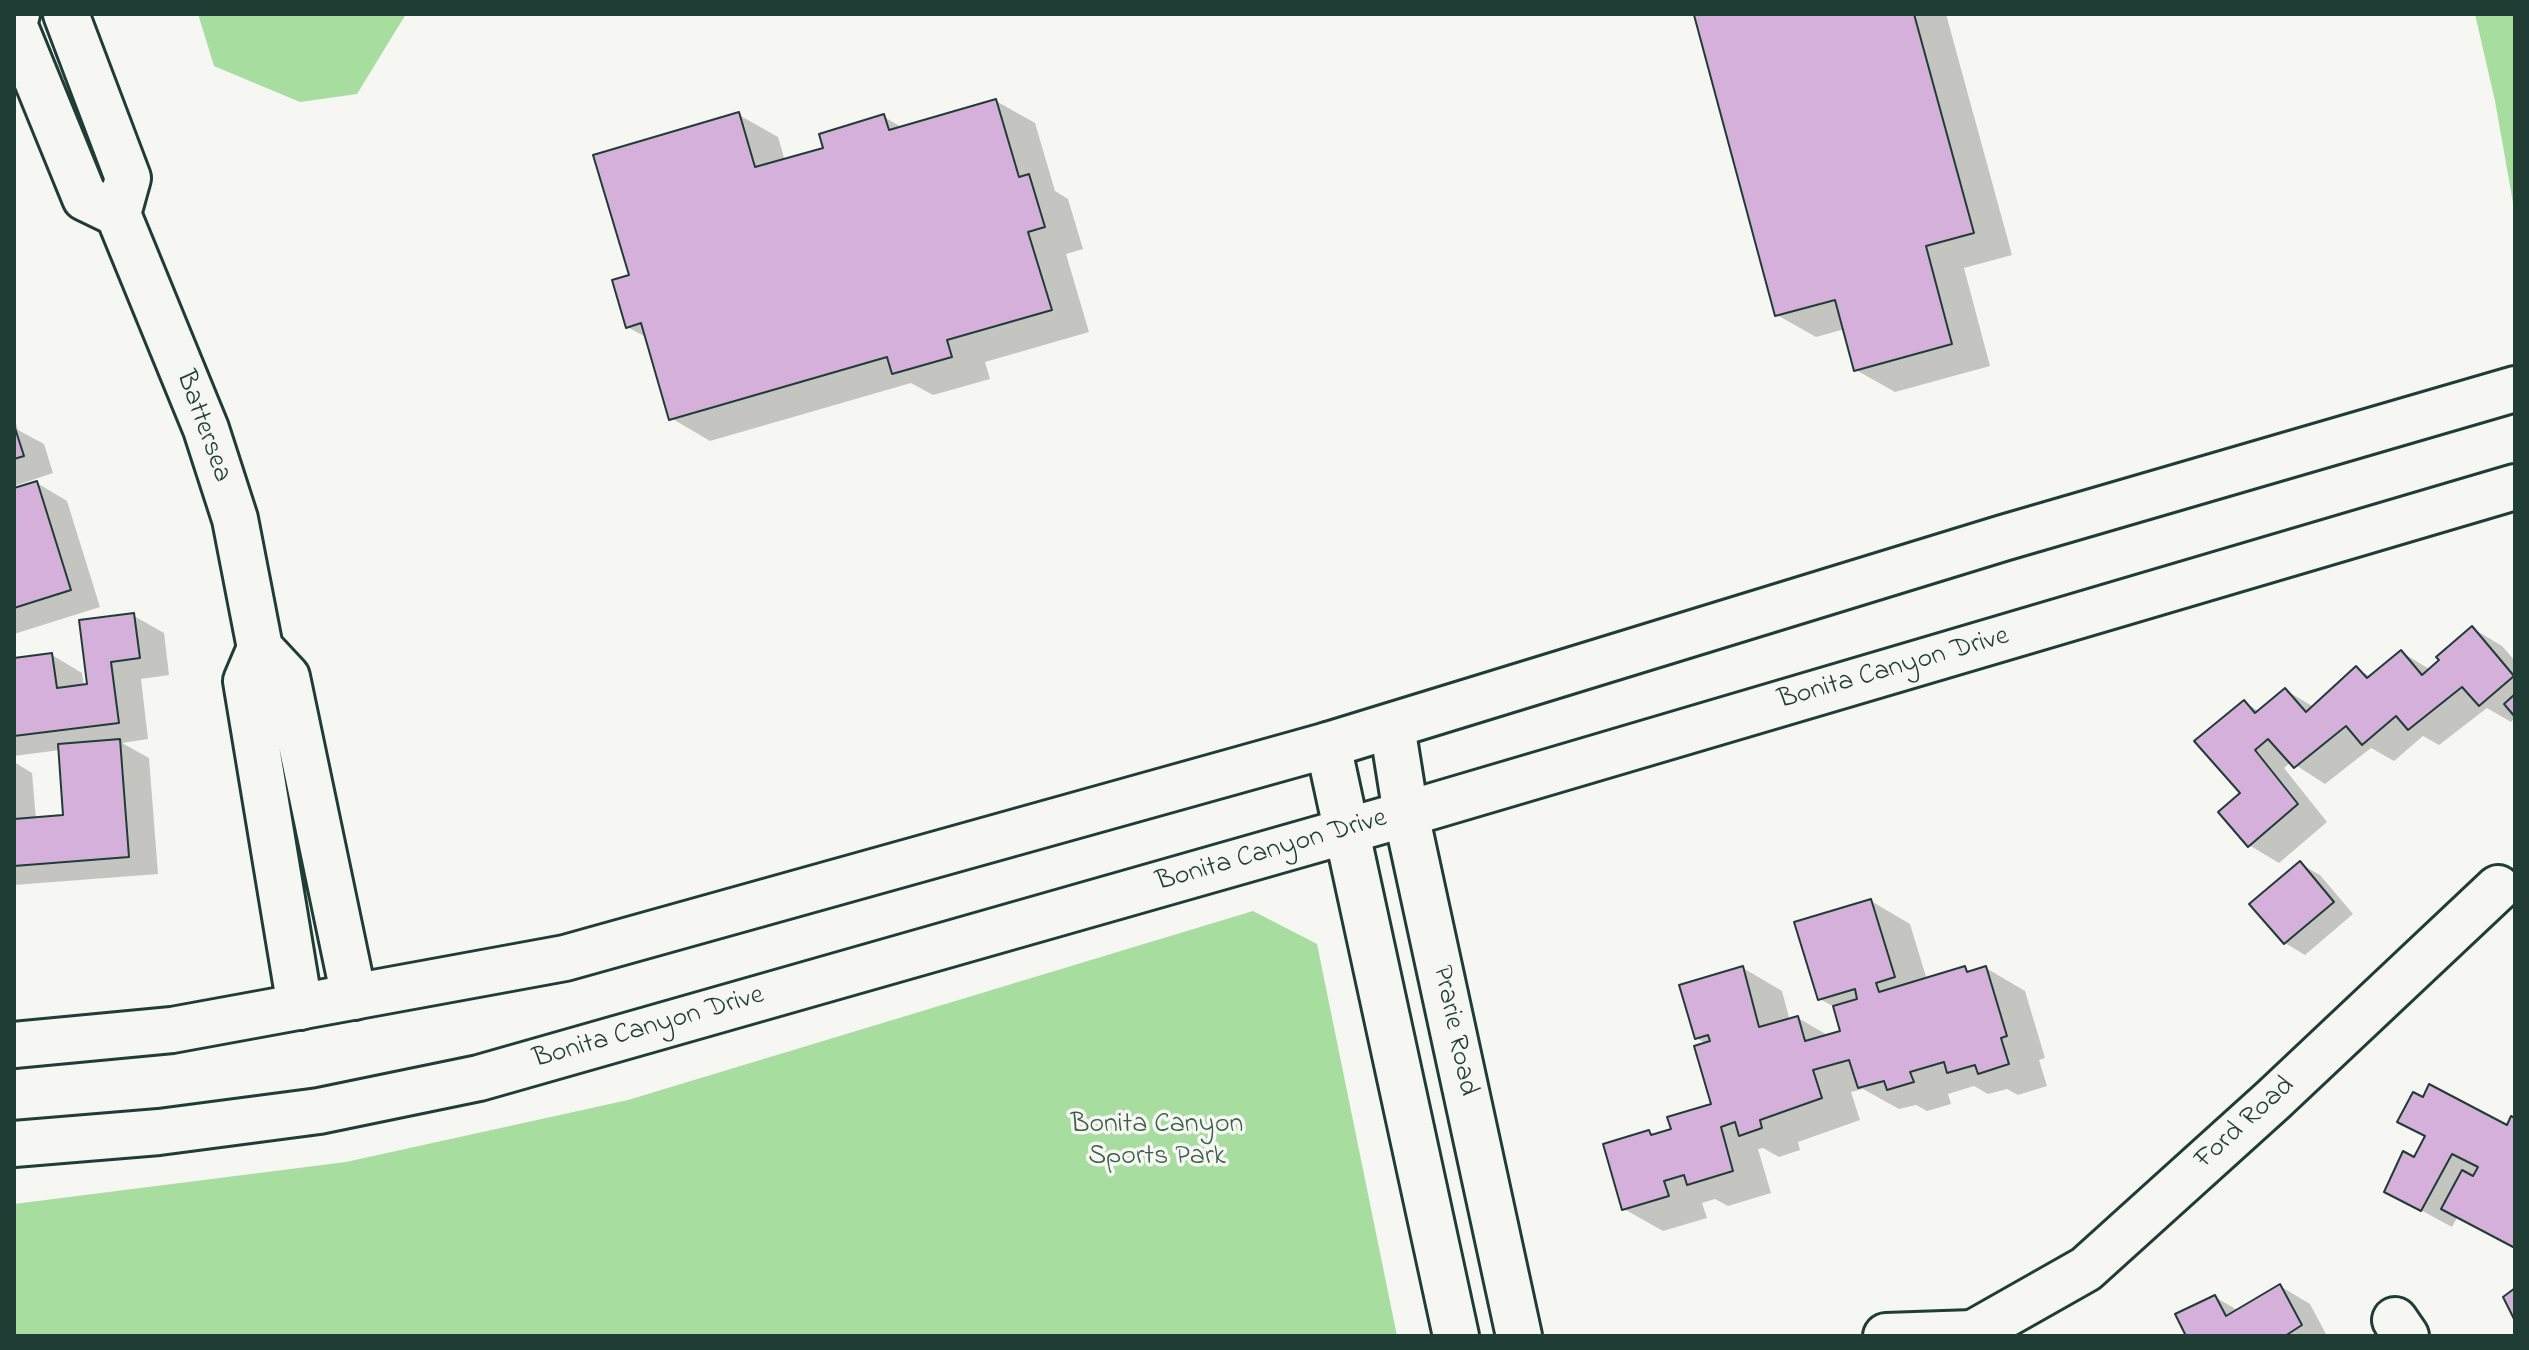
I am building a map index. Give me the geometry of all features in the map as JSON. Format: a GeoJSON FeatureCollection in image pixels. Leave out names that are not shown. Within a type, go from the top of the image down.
{"type":"FeatureCollection","features":[{"type":"Feature","properties":{"kind":"main road"},"geometry":{"type":"LineString","coordinates":[[17,14],[14,24],[85,198],[118,214],[128,178],[66,14]]}},
{"type":"Feature","properties":{"kind":"main road"},"geometry":{"type":"LineString","coordinates":[[44,98],[92,78]]}},
{"type":"Feature","properties":{"kind":"main road","name":"Battersea"},"geometry":{"type":"LineString","coordinates":[[118,214],[206,429],[235,519],[260,648]]}},
{"type":"Feature","properties":{"kind":"main road"},"geometry":{"type":"LineString","coordinates":[[14,1045],[172,1030],[565,958],[1328,745],[2003,538],[2515,389]]}},
{"type":"Feature","properties":{"kind":"main road","name":"Bonita Canyon Drive"},"geometry":{"type":"LineString","coordinates":[[14,1144],[159,1132],[319,1111],[479,1078],[1406,814],[2515,487]]}},
{"type":"Feature","properties":{"kind":"main road"},"geometry":{"type":"LineString","coordinates":[[300,1007],[246,681],[260,648],[287,677],[354,997]]}},
{"type":"Feature","properties":{"kind":"main road","name":"Prarie Road"},"geometry":{"type":"LineString","coordinates":[[1392,726],[1406,814],[1519,1336]]}},
{"type":"Feature","properties":{"kind":"main road"},"geometry":{"type":"LineString","coordinates":[[1328,745],[1456,1336]]}},
{"type":"Feature","properties":{"kind":"main road","name":"Ford Road"},"geometry":{"type":"LineString","coordinates":[[1886,1336],[1972,1335],[2086,1269],[2273,1100],[2498,888]]}},
{"type":"Feature","properties":{"kind":"green space"},"geometry":{"type":"Polygon","coordinates":[[[198,14],[406,14],[357,94],[300,102],[214,66],[198,14]]]}},
{"type":"Feature","properties":{"kind":"green space"},"geometry":{"type":"Polygon","coordinates":[[[2475,14],[2515,14],[2515,214],[2495,101],[2475,14]]]}},
{"type":"Feature","properties":{"kind":"green space","name":"Bonita Canyon Sports Park"},"geometry":{"type":"Polygon","coordinates":[[[1253,911],[1317,944],[1397,1336],[14,1336],[14,1204],[346,1162],[628,1100],[1253,911]]]}},
{"type":"Feature","properties":{"kind":"building"},"geometry":{"type":"Polygon","coordinates":[[[1914,14],[1974,233],[1926,246],[1952,344],[1854,371],[1835,300],[1775,316],[1694,15],[1914,14]]]}},
{"type":"Feature","properties":{"kind":"building"},"geometry":{"type":"Polygon","coordinates":[[[996,99],[1019,177],[1029,174],[1045,227],[1028,232],[1052,310],[947,340],[952,357],[892,374],[887,357],[669,420],[641,323],[626,328],[612,280],[629,275],[593,155],[739,112],[755,167],[823,148],[819,134],[884,114],[889,130],[996,99]]]}},
{"type":"Feature","properties":{"kind":"building"},"geometry":{"type":"Polygon","coordinates":[[[14,425],[24,456],[14,459],[14,425]]]}},
{"type":"Feature","properties":{"kind":"building"},"geometry":{"type":"Polygon","coordinates":[[[37,481],[71,590],[14,608],[14,488],[37,481]]]}},
{"type":"Feature","properties":{"kind":"building"},"geometry":{"type":"Polygon","coordinates":[[[134,613],[140,658],[111,662],[119,723],[14,736],[14,658],[52,653],[57,688],[87,684],[79,620],[134,613]]]}},
{"type":"Feature","properties":{"kind":"building"},"geometry":{"type":"Polygon","coordinates":[[[2472,626],[2514,676],[2479,706],[2462,687],[2408,730],[2396,716],[2362,745],[2346,726],[2294,768],[2268,739],[2255,750],[2298,804],[2248,847],[2218,812],[2240,793],[2194,741],[2244,700],[2255,713],[2285,688],[2306,712],[2356,666],[2367,678],[2401,650],[2422,675],[2439,660],[2436,657],[2472,626]]]}},
{"type":"Feature","properties":{"kind":"building"},"geometry":{"type":"Polygon","coordinates":[[[2515,694],[2515,717],[2504,704],[2515,694]]]}},
{"type":"Feature","properties":{"kind":"building"},"geometry":{"type":"Polygon","coordinates":[[[120,739],[129,857],[14,866],[14,819],[63,815],[58,744],[120,739]]]}},
{"type":"Feature","properties":{"kind":"building"},"geometry":{"type":"Polygon","coordinates":[[[2300,861],[2334,902],[2284,944],[2249,904],[2300,861]]]}},
{"type":"Feature","properties":{"kind":"building"},"geometry":{"type":"Polygon","coordinates":[[[1871,899],[1895,977],[1876,983],[1879,992],[1965,966],[1967,972],[1986,966],[2007,1036],[2001,1038],[2009,1064],[1978,1074],[1975,1065],[1947,1073],[1944,1062],[1910,1072],[1914,1082],[1887,1090],[1884,1081],[1858,1088],[1849,1060],[1813,1070],[1822,1098],[1760,1120],[1762,1128],[1739,1136],[1735,1122],[1721,1127],[1733,1171],[1687,1185],[1684,1175],[1664,1181],[1669,1196],[1622,1210],[1603,1144],[1649,1130],[1651,1135],[1671,1129],[1667,1117],[1711,1104],[1694,1046],[1710,1041],[1708,1035],[1695,1039],[1679,985],[1743,966],[1759,1027],[1798,1016],[1805,1041],[1840,1031],[1833,1006],[1857,999],[1855,989],[1818,1000],[1794,922],[1871,899]]]}},
{"type":"Feature","properties":{"kind":"building"},"geometry":{"type":"Polygon","coordinates":[[[2429,1084],[2507,1125],[2511,1116],[2515,1118],[2515,1248],[2441,1209],[2462,1170],[2473,1176],[2478,1167],[2452,1154],[2421,1211],[2384,1192],[2403,1151],[2414,1157],[2425,1136],[2397,1122],[2413,1092],[2423,1097],[2429,1084]]]}},
{"type":"Feature","properties":{"kind":"building"},"geometry":{"type":"Polygon","coordinates":[[[2280,1284],[2302,1325],[2285,1336],[2186,1336],[2175,1314],[2215,1295],[2226,1316],[2280,1284]]]}},
{"type":"Feature","properties":{"kind":"building"},"geometry":{"type":"Polygon","coordinates":[[[2515,1288],[2515,1321],[2503,1297],[2515,1288]]]}}]}
